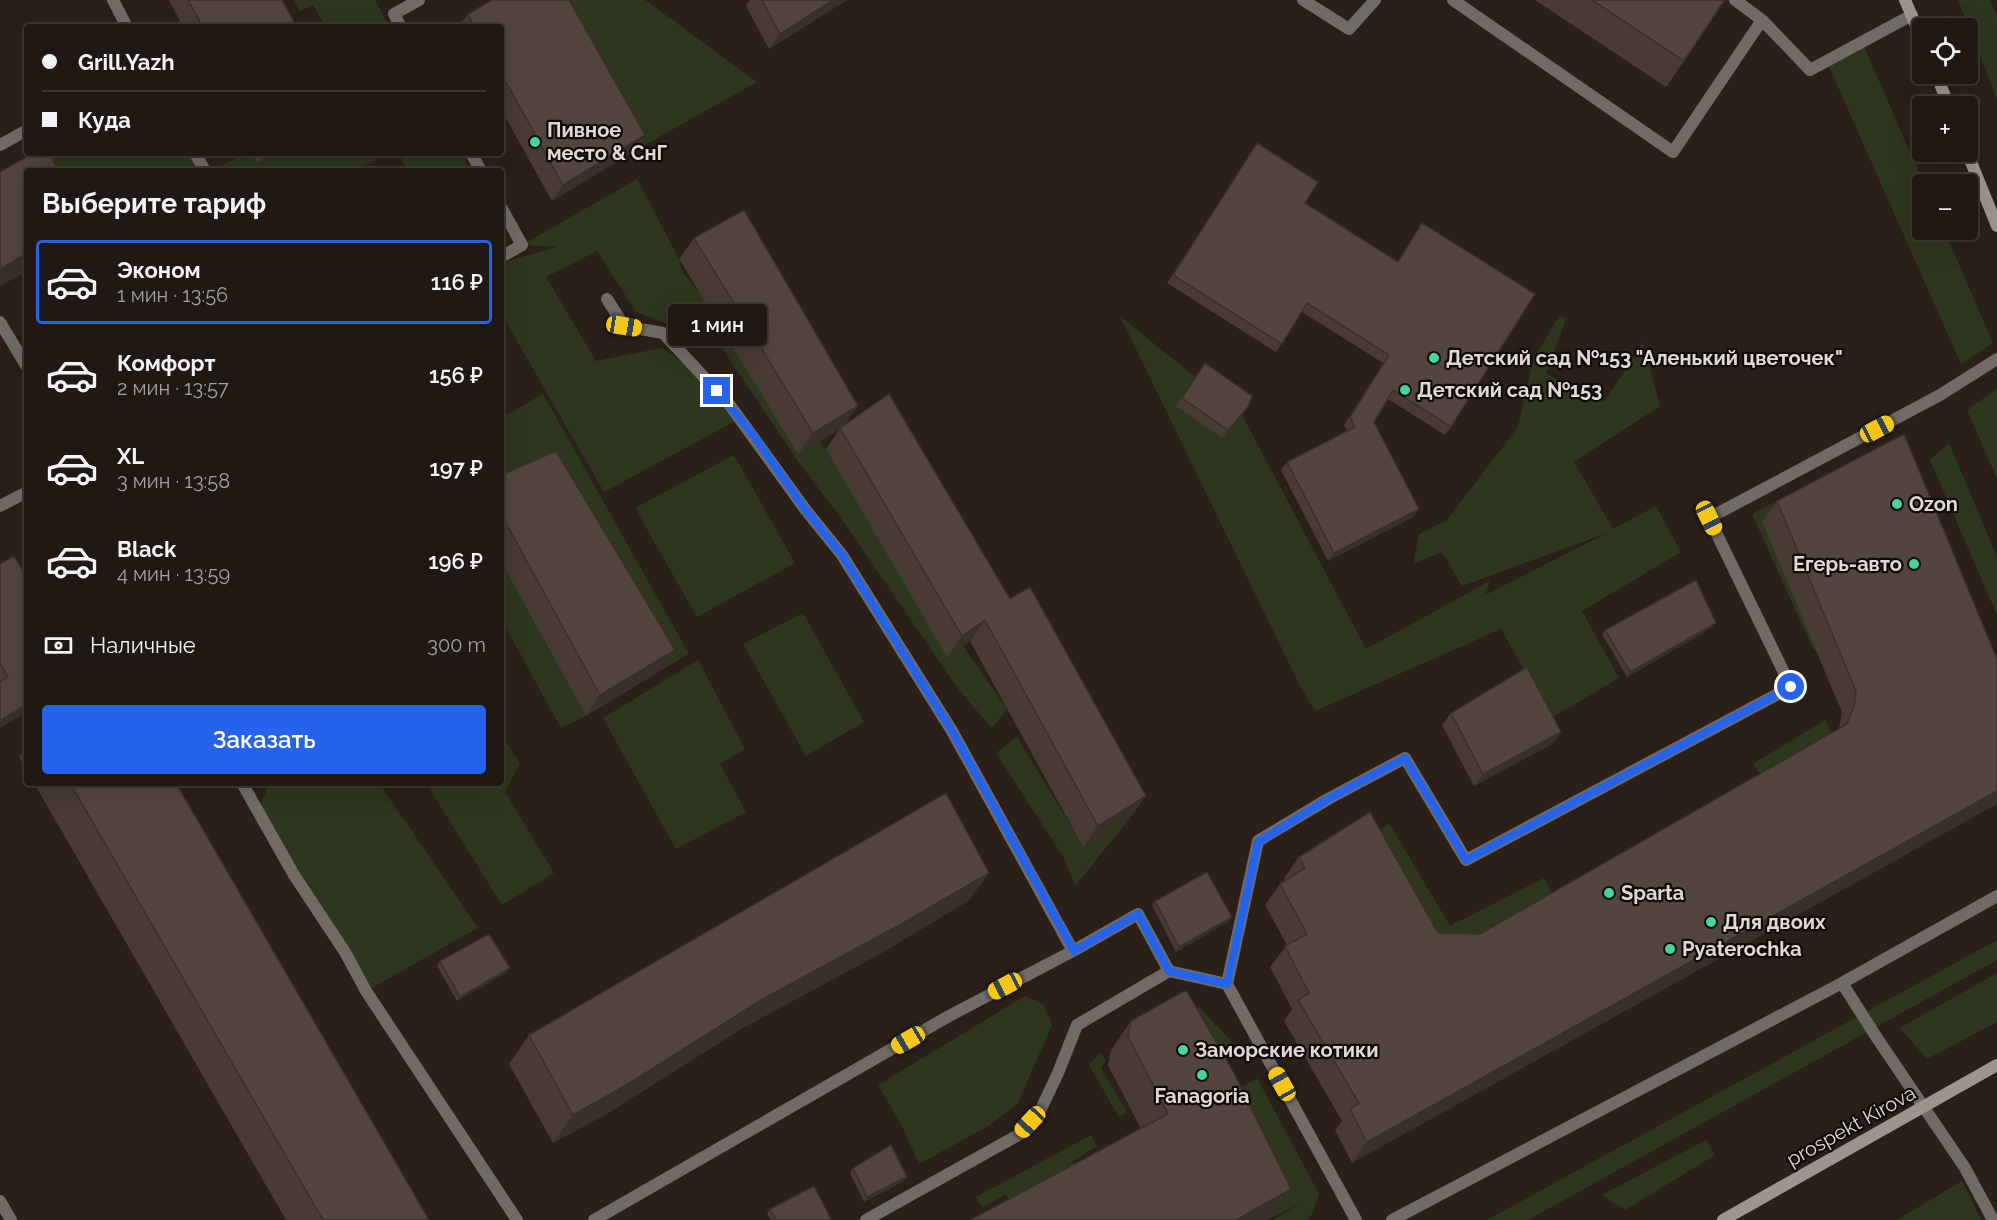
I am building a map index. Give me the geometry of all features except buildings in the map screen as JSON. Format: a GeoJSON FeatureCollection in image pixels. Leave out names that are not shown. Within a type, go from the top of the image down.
{"type":"FeatureCollection","features":[{"type":"Feature","properties":{"kind":"street"},"geometry":{"type":"LineString","coordinates":[[112,0],[125,24]]}},
{"type":"Feature","properties":{"kind":"street"},"geometry":{"type":"LineString","coordinates":[[399,24],[394,14],[420,0]]}},
{"type":"Feature","properties":{"kind":"street"},"geometry":{"type":"LineString","coordinates":[[1303,0],[1349,29],[1375,0]]}},
{"type":"Feature","properties":{"kind":"street"},"geometry":{"type":"LineString","coordinates":[[1453,0],[1673,152],[1762,20]]}},
{"type":"Feature","properties":{"kind":"street"},"geometry":{"type":"LineString","coordinates":[[1735,0],[1762,20],[1810,70],[1912,15]]}},
{"type":"Feature","properties":{"kind":"street"},"geometry":{"type":"LineString","coordinates":[[1905,0],[1913,18]]}},
{"type":"Feature","properties":{"kind":"street"},"geometry":{"type":"LineString","coordinates":[[0,145],[24,132]]}},
{"type":"Feature","properties":{"kind":"street"},"geometry":{"type":"LineString","coordinates":[[1971,162],[1997,226]]}},
{"type":"Feature","properties":{"kind":"street"},"geometry":{"type":"LineString","coordinates":[[504,212],[522,245],[504,255]]}},
{"type":"Feature","properties":{"kind":"street"},"geometry":{"type":"LineString","coordinates":[[607,299],[624,326],[663,333],[721,395],[842,555],[952,731],[1074,951]]}},
{"type":"Feature","properties":{"kind":"street"},"geometry":{"type":"LineString","coordinates":[[0,322],[24,362]]}},
{"type":"Feature","properties":{"kind":"street"},"geometry":{"type":"LineString","coordinates":[[1356,1220],[1227,984],[1258,842],[1328,799],[1405,758],[1466,860],[1791,687],[1709,518],[1940,395],[1997,359]]}},
{"type":"Feature","properties":{"kind":"street"},"geometry":{"type":"LineString","coordinates":[[0,506],[24,494]]}},
{"type":"Feature","properties":{"kind":"street"},"geometry":{"type":"LineString","coordinates":[[244,786],[294,875],[345,952],[366,991],[517,1220]]}},
{"type":"Feature","properties":{"kind":"street"},"geometry":{"type":"LineString","coordinates":[[1392,1220],[1842,983],[1997,896]]}},
{"type":"Feature","properties":{"kind":"street"},"geometry":{"type":"LineString","coordinates":[[594,1220],[949,1016],[1074,951],[1138,914],[1169,971]]}},
{"type":"Feature","properties":{"kind":"street"},"geometry":{"type":"LineString","coordinates":[[866,1220],[1020,1134],[1040,1111],[1077,1025],[1169,971],[1227,984]]}},
{"type":"Feature","properties":{"kind":"street"},"geometry":{"type":"LineString","coordinates":[[1842,983],[1876,1038],[1965,1168],[1993,1220]]}},
{"type":"Feature","properties":{"kind":"street","name":"prospekt Kirova"},"geometry":{"type":"LineString","coordinates":[[1723,1220],[1997,1065]]}},
{"type":"Feature","properties":{"kind":"street"},"geometry":{"type":"LineString","coordinates":[[0,1201],[11,1220]]}},
{"type":"Feature","properties":{"kind":"green space"},"geometry":{"type":"Polygon","coordinates":[[[293,0],[375,0],[388,24],[324,24],[313,5],[300,11],[293,0]]]}},
{"type":"Feature","properties":{"kind":"green space"},"geometry":{"type":"Polygon","coordinates":[[[549,0],[645,0],[757,82],[634,151],[549,0]]]}},
{"type":"Feature","properties":{"kind":"green space"},"geometry":{"type":"Polygon","coordinates":[[[1958,0],[1990,0],[1997,16],[1997,99],[1978,51],[1978,18],[1965,18],[1958,0]]]}},
{"type":"Feature","properties":{"kind":"green space"},"geometry":{"type":"Polygon","coordinates":[[[1862,42],[1912,157],[1912,162],[1914,162],[1920,174],[1912,174],[1912,240],[1948,240],[1993,343],[1961,364],[1827,62],[1862,42]]]}},
{"type":"Feature","properties":{"kind":"green space"},"geometry":{"type":"Polygon","coordinates":[[[47,156],[197,156],[203,168],[53,168],[47,156]]]}},
{"type":"Feature","properties":{"kind":"green space"},"geometry":{"type":"Polygon","coordinates":[[[240,156],[254,156],[259,164],[273,156],[382,156],[360,168],[222,168],[221,166],[240,156]]]}},
{"type":"Feature","properties":{"kind":"green space"},"geometry":{"type":"Polygon","coordinates":[[[400,156],[463,156],[469,168],[406,168],[400,156]]]}},
{"type":"Feature","properties":{"kind":"green space"},"geometry":{"type":"Polygon","coordinates":[[[637,179],[679,259],[682,271],[826,449],[1007,709],[992,728],[959,690],[841,518],[797,460],[705,323],[684,330],[636,312],[597,251],[546,277],[596,361],[662,348],[705,378],[739,419],[604,492],[504,318],[504,262],[557,247],[522,245],[637,179]]]}},
{"type":"Feature","properties":{"kind":"green space"},"geometry":{"type":"Polygon","coordinates":[[[1120,316],[1242,415],[1366,649],[1490,581],[1485,595],[1607,533],[1462,586],[1442,552],[1413,564],[1419,534],[1447,520],[1518,427],[1533,360],[1559,316],[1566,319],[1546,374],[1605,401],[1643,342],[1660,406],[1574,462],[1613,529],[1656,506],[1681,552],[1582,611],[1619,678],[1551,718],[1501,629],[1315,711],[1300,686],[1120,316]]]}},
{"type":"Feature","properties":{"kind":"green space"},"geometry":{"type":"Polygon","coordinates":[[[1997,389],[1997,479],[1967,410],[1997,389]]]}},
{"type":"Feature","properties":{"kind":"green space"},"geometry":{"type":"Polygon","coordinates":[[[543,394],[689,654],[660,671],[542,465],[504,485],[504,416],[543,394]]]}},
{"type":"Feature","properties":{"kind":"green space"},"geometry":{"type":"Polygon","coordinates":[[[1949,443],[1997,557],[1997,615],[1930,460],[1949,443]]]}},
{"type":"Feature","properties":{"kind":"green space"},"geometry":{"type":"Polygon","coordinates":[[[734,455],[795,563],[697,617],[635,508],[734,455]]]}},
{"type":"Feature","properties":{"kind":"green space"},"geometry":{"type":"Polygon","coordinates":[[[1815,481],[1828,658],[1813,649],[1752,514],[1815,481]]]}},
{"type":"Feature","properties":{"kind":"green space"},"geometry":{"type":"Polygon","coordinates":[[[504,567],[586,716],[561,728],[504,624],[504,567]]]}},
{"type":"Feature","properties":{"kind":"green space"},"geometry":{"type":"Polygon","coordinates":[[[803,613],[864,722],[806,756],[743,644],[803,613]]]}},
{"type":"Feature","properties":{"kind":"green space"},"geometry":{"type":"Polygon","coordinates":[[[698,660],[745,749],[720,764],[746,812],[676,849],[603,718],[698,660]]]}},
{"type":"Feature","properties":{"kind":"green space"},"geometry":{"type":"Polygon","coordinates":[[[1825,720],[1834,738],[1764,779],[1753,764],[1825,720]]]}},
{"type":"Feature","properties":{"kind":"green space"},"geometry":{"type":"Polygon","coordinates":[[[1017,737],[1083,846],[1131,817],[1075,886],[1064,858],[996,753],[1017,737]]]}},
{"type":"Feature","properties":{"kind":"green space"},"geometry":{"type":"Polygon","coordinates":[[[504,739],[520,763],[505,792],[554,873],[502,905],[428,786],[504,786],[504,739]]]}},
{"type":"Feature","properties":{"kind":"green space"},"geometry":{"type":"Polygon","coordinates":[[[269,786],[381,786],[478,928],[366,991],[258,810],[269,786]]]}},
{"type":"Feature","properties":{"kind":"green space"},"geometry":{"type":"Polygon","coordinates":[[[1389,823],[1450,926],[1544,878],[1554,897],[1458,950],[1422,947],[1364,841],[1389,823]]]}},
{"type":"Feature","properties":{"kind":"green space"},"geometry":{"type":"Polygon","coordinates":[[[1997,940],[1997,960],[1528,1220],[1487,1220],[1997,940]]]}},
{"type":"Feature","properties":{"kind":"green space"},"geometry":{"type":"Polygon","coordinates":[[[1997,973],[1997,1022],[1927,1059],[1900,1028],[1997,973]]]}},
{"type":"Feature","properties":{"kind":"green space"},"geometry":{"type":"Polygon","coordinates":[[[1025,996],[1043,1004],[1052,1025],[1018,1103],[990,1125],[919,1164],[902,1126],[878,1085],[1025,996]]]}},
{"type":"Feature","properties":{"kind":"green space"},"geometry":{"type":"Polygon","coordinates":[[[1199,1007],[1233,1043],[1200,1059],[1168,1010],[1199,1007]]]}},
{"type":"Feature","properties":{"kind":"green space"},"geometry":{"type":"Polygon","coordinates":[[[1101,1052],[1106,1061],[1101,1068],[1127,1112],[1119,1117],[1089,1065],[1101,1052]]]}},
{"type":"Feature","properties":{"kind":"green space"},"geometry":{"type":"Polygon","coordinates":[[[1257,1078],[1319,1194],[1312,1214],[1307,1220],[1273,1220],[1303,1202],[1271,1218],[1215,1104],[1257,1078]]]}},
{"type":"Feature","properties":{"kind":"green space"},"geometry":{"type":"Polygon","coordinates":[[[1091,1135],[1097,1146],[1072,1162],[1083,1177],[1015,1213],[1006,1194],[982,1208],[976,1197],[1091,1135]]]}},
{"type":"Feature","properties":{"kind":"green space"},"geometry":{"type":"Polygon","coordinates":[[[1706,1140],[1715,1155],[1625,1210],[1602,1195],[1706,1140]]]}},
{"type":"Feature","properties":{"kind":"green space"},"geometry":{"type":"Polygon","coordinates":[[[1962,1181],[1981,1220],[1897,1220],[1962,1181]]]}},
{"type":"Feature","properties":{"kind":"place","name":"Пивное место & СнГ"},"geometry":{"type":"Point","coordinates":[535,142]}},
{"type":"Feature","properties":{"kind":"place","name":"Детский сад №153 \"Аленький цветочек\""},"geometry":{"type":"Point","coordinates":[1434,358]}},
{"type":"Feature","properties":{"kind":"place","name":"Детский сад №153"},"geometry":{"type":"Point","coordinates":[1405,390]}},
{"type":"Feature","properties":{"kind":"place","name":"Ozon"},"geometry":{"type":"Point","coordinates":[1897,504]}},
{"type":"Feature","properties":{"kind":"place","name":"Егерь-авто"},"geometry":{"type":"Point","coordinates":[1914,564]}},
{"type":"Feature","properties":{"kind":"place","name":"Sparta"},"geometry":{"type":"Point","coordinates":[1609,893]}},
{"type":"Feature","properties":{"kind":"place","name":"Для двоих"},"geometry":{"type":"Point","coordinates":[1711,922]}},
{"type":"Feature","properties":{"kind":"place","name":"Pyaterochka"},"geometry":{"type":"Point","coordinates":[1670,949]}},
{"type":"Feature","properties":{"kind":"place","name":"Заморские котики"},"geometry":{"type":"Point","coordinates":[1183,1050]}},
{"type":"Feature","properties":{"kind":"place","name":"Fanagoria"},"geometry":{"type":"Point","coordinates":[1202,1075]}},
{"type":"Feature","properties":{"kind":"route"},"geometry":{"type":"LineString","coordinates":[[717,391],[754,436],[805,509],[842,555],[952,731],[1074,951],[1138,914],[1169,971],[1227,984],[1258,842],[1328,799],[1405,758],[1466,860],[1791,687]]}}]}
